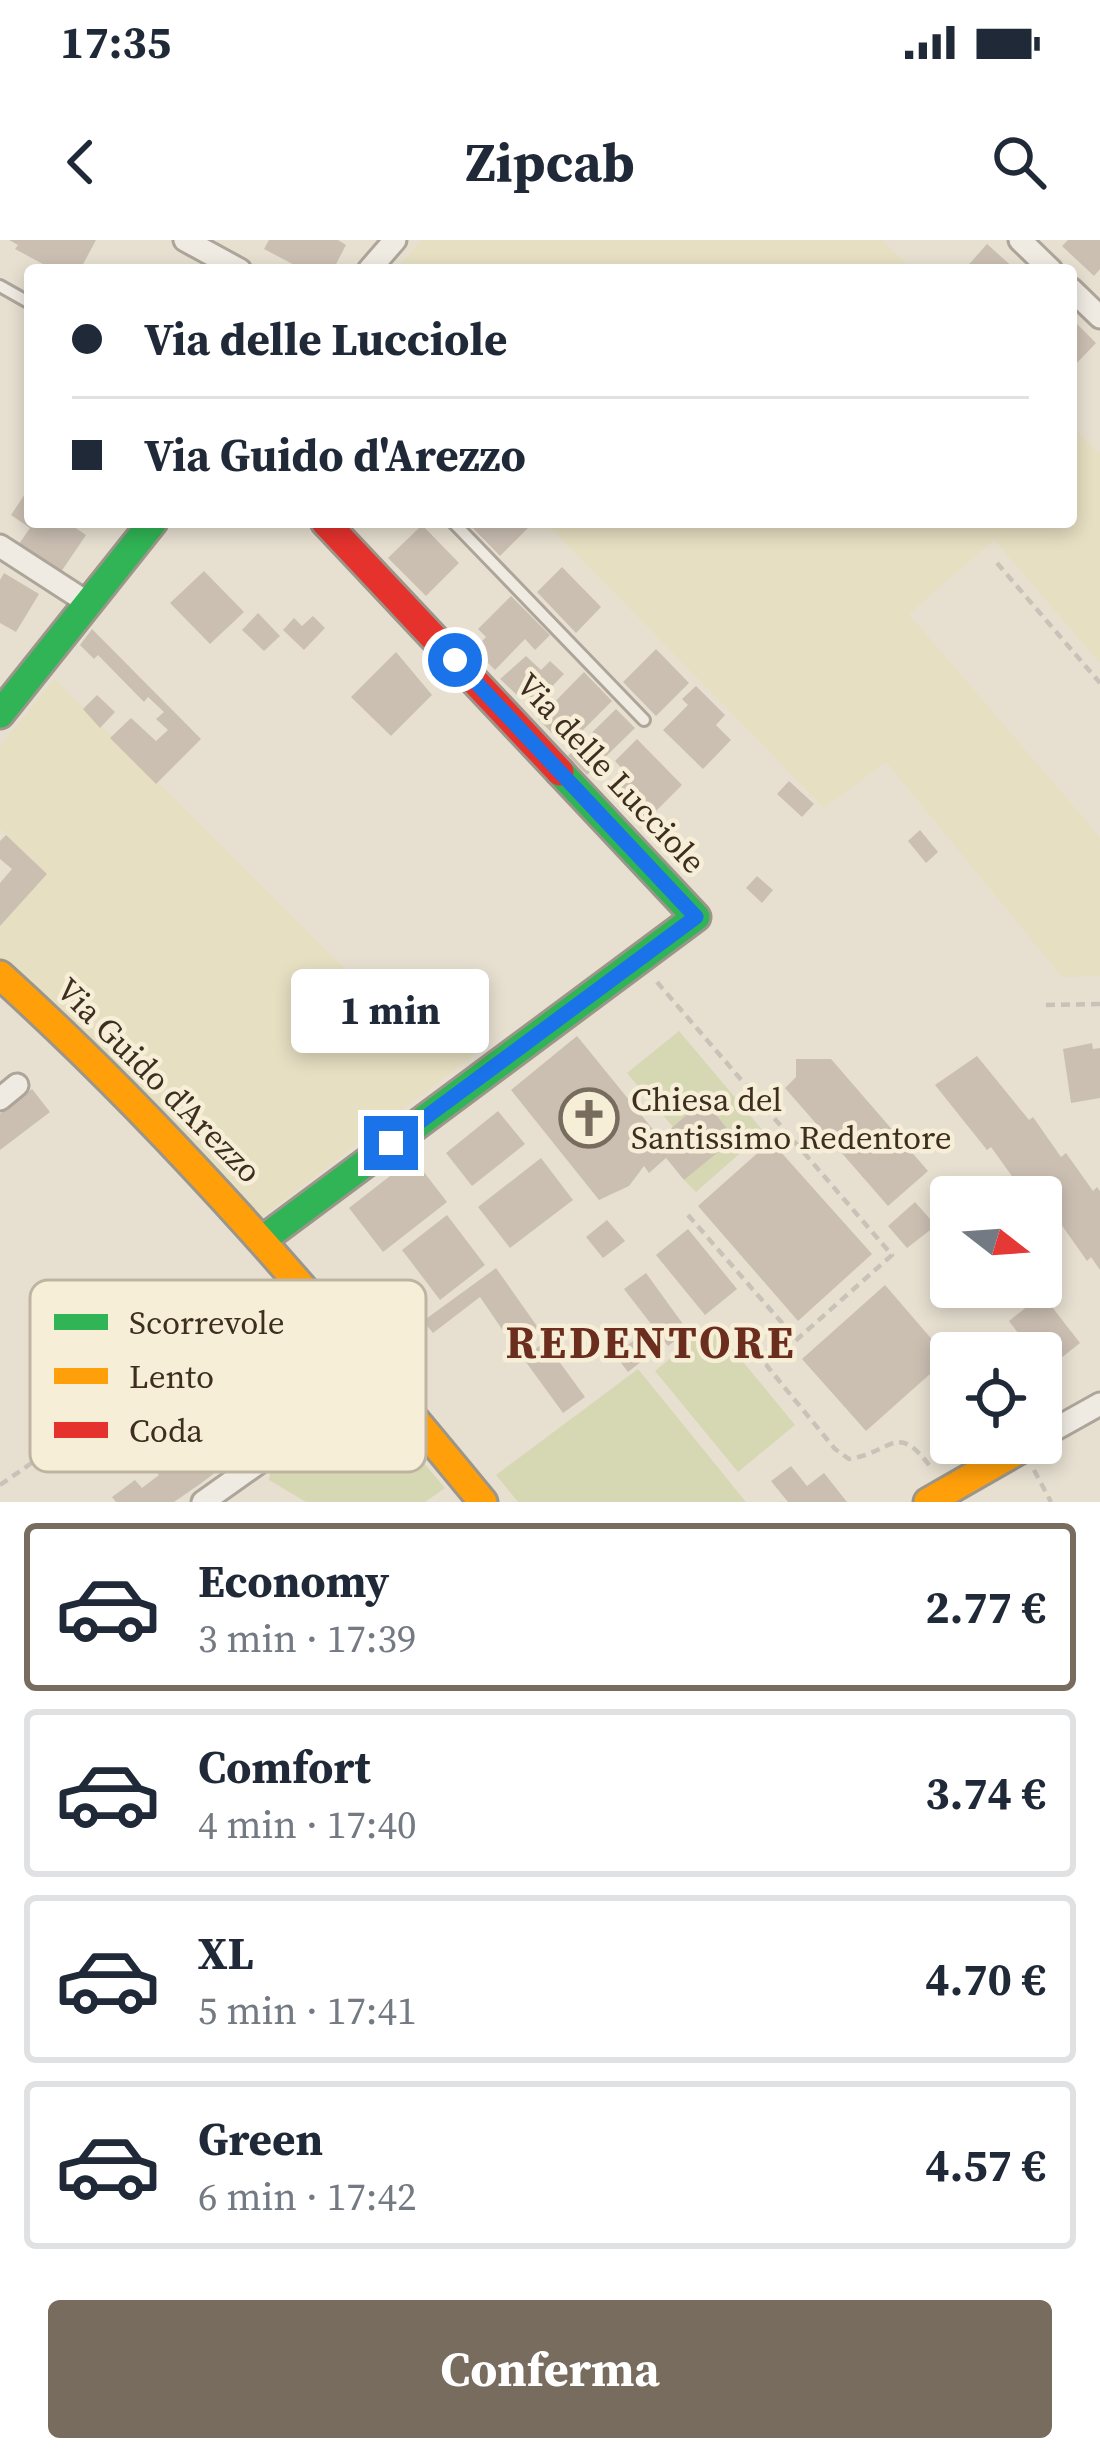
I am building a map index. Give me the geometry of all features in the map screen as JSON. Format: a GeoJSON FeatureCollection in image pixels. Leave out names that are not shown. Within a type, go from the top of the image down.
{"type":"FeatureCollection","features":[{"type":"Feature","properties":{"kind":"street"},"geometry":{"type":"LineString","coordinates":[[185,240],[229,264]]}},
{"type":"Feature","properties":{"kind":"street"},"geometry":{"type":"LineString","coordinates":[[374,264],[395,240]]}},
{"type":"Feature","properties":{"kind":"street"},"geometry":{"type":"LineString","coordinates":[[1020,240],[1045,264]]}},
{"type":"Feature","properties":{"kind":"street"},"geometry":{"type":"LineString","coordinates":[[1077,296],[1100,317]]}},
{"type":"Feature","properties":{"kind":"street"},"geometry":{"type":"LineString","coordinates":[[0,714],[148,528]]}},
{"type":"Feature","properties":{"kind":"street","name":"Via delle Lucciole"},"geometry":{"type":"LineString","coordinates":[[331,528],[696,917],[638,959]]}},
{"type":"Feature","properties":{"kind":"street"},"geometry":{"type":"LineString","coordinates":[[0,546],[88,603]]}},
{"type":"Feature","properties":{"kind":"street"},"geometry":{"type":"LineString","coordinates":[[262,1240],[638,959]]}},
{"type":"Feature","properties":{"kind":"street","name":"Via Guido d'Arezzo"},"geometry":{"type":"LineString","coordinates":[[0,975],[131,1095],[296,1280]]}},
{"type":"Feature","properties":{"kind":"street"},"geometry":{"type":"LineString","coordinates":[[1062,1425],[1100,1404]]}},
{"type":"Feature","properties":{"kind":"street","name":"Via Guido d'Arezzo"},"geometry":{"type":"LineString","coordinates":[[426,1435],[483,1502]]}},
{"type":"Feature","properties":{"kind":"street"},"geometry":{"type":"LineString","coordinates":[[928,1502],[1011,1464]]}},
{"type":"Feature","properties":{"kind":"street"},"geometry":{"type":"LineString","coordinates":[[202,1502],[245,1472]]}},
{"type":"Feature","properties":{"kind":"lane"},"geometry":{"type":"LineString","coordinates":[[459,528],[644,720]]}},
{"type":"Feature","properties":{"kind":"path"},"geometry":{"type":"LineString","coordinates":[[998,563],[1100,682]]}},
{"type":"Feature","properties":{"kind":"path"},"geometry":{"type":"LineString","coordinates":[[638,959],[892,1255],[767,1366],[835,1449],[849,1459],[899,1441],[909,1443],[935,1474]]}},
{"type":"Feature","properties":{"kind":"path"},"geometry":{"type":"LineString","coordinates":[[1046,1005],[1100,1004]]}},
{"type":"Feature","properties":{"kind":"path"},"geometry":{"type":"LineString","coordinates":[[688,1215],[796,1339]]}},
{"type":"Feature","properties":{"kind":"path"},"geometry":{"type":"LineString","coordinates":[[0,1485],[30,1464]]}},
{"type":"Feature","properties":{"kind":"path"},"geometry":{"type":"LineString","coordinates":[[1035,1464],[1051,1502]]}},
{"type":"Feature","properties":{"kind":"shaded area"},"geometry":{"type":"Polygon","coordinates":[[[422,240],[882,240],[906,264],[400,264],[422,240]]]}},
{"type":"Feature","properties":{"kind":"shaded area"},"geometry":{"type":"Polygon","coordinates":[[[1077,432],[1100,454],[1100,663],[994,540],[909,614],[1100,837],[1100,976],[1062,977],[886,762],[824,808],[551,528],[1077,528],[1077,432]]]}},
{"type":"Feature","properties":{"kind":"shaded area"},"geometry":{"type":"Polygon","coordinates":[[[54,679],[368,991],[392,971],[473,1056],[262,1217],[0,964],[0,926],[47,874],[0,829],[0,746],[54,679]]]}},
{"type":"Feature","properties":{"kind":"green space"},"geometry":{"type":"Polygon","coordinates":[[[679,1031],[764,1132],[696,1192],[684,1180],[735,1137],[704,1101],[673,1127],[627,1073],[679,1031]]]}},
{"type":"Feature","properties":{"kind":"green space"},"geometry":{"type":"Polygon","coordinates":[[[712,1324],[795,1425],[738,1472],[655,1371],[712,1324]]]}},
{"type":"Feature","properties":{"kind":"green space"},"geometry":{"type":"Polygon","coordinates":[[[638,1369],[746,1502],[518,1502],[496,1475],[638,1369]]]}},
{"type":"Feature","properties":{"kind":"green space"},"geometry":{"type":"Polygon","coordinates":[[[426,1466],[445,1488],[425,1502],[306,1502],[269,1480],[270,1473],[426,1472],[426,1466]]]}},
{"type":"Feature","properties":{"kind":"building"},"geometry":{"type":"Polygon","coordinates":[[[9,240],[96,240],[83,264],[43,264],[15,249],[18,245],[9,240]]]}},
{"type":"Feature","properties":{"kind":"building"},"geometry":{"type":"Polygon","coordinates":[[[269,240],[338,240],[346,245],[336,264],[293,264],[264,249],[269,240]]]}},
{"type":"Feature","properties":{"kind":"building"},"geometry":{"type":"Polygon","coordinates":[[[1068,240],[1100,240],[1100,269],[1094,276],[1062,246],[1068,240]]]}},
{"type":"Feature","properties":{"kind":"building"},"geometry":{"type":"Polygon","coordinates":[[[987,244],[1009,264],[969,264],[987,244]]]}},
{"type":"Feature","properties":{"kind":"building"},"geometry":{"type":"Polygon","coordinates":[[[1077,324],[1096,343],[1077,363],[1077,324]]]}},
{"type":"Feature","properties":{"kind":"building"},"geometry":{"type":"Polygon","coordinates":[[[24,496],[24,524],[11,515],[24,496]]]}},
{"type":"Feature","properties":{"kind":"building"},"geometry":{"type":"Polygon","coordinates":[[[30,528],[76,528],[86,535],[61,572],[19,544],[30,528]]]}},
{"type":"Feature","properties":{"kind":"building"},"geometry":{"type":"Polygon","coordinates":[[[419,528],[425,528],[459,563],[426,596],[388,558],[419,528]]]}},
{"type":"Feature","properties":{"kind":"building"},"geometry":{"type":"Polygon","coordinates":[[[473,528],[528,528],[500,556],[473,528]]]}},
{"type":"Feature","properties":{"kind":"building"},"geometry":{"type":"Polygon","coordinates":[[[562,567],[601,607],[576,633],[537,592],[562,567]]]}},
{"type":"Feature","properties":{"kind":"building"},"geometry":{"type":"Polygon","coordinates":[[[204,571],[244,612],[210,644],[170,603],[204,571]]]}},
{"type":"Feature","properties":{"kind":"building"},"geometry":{"type":"Polygon","coordinates":[[[4,573],[39,594],[16,632],[0,623],[4,573]]]}},
{"type":"Feature","properties":{"kind":"building"},"geometry":{"type":"Polygon","coordinates":[[[511,596],[550,635],[535,650],[525,639],[495,670],[474,649],[486,637],[478,629],[511,596]]]}},
{"type":"Feature","properties":{"kind":"building"},"geometry":{"type":"Polygon","coordinates":[[[258,613],[280,636],[264,651],[242,630],[258,613]]]}},
{"type":"Feature","properties":{"kind":"building"},"geometry":{"type":"Polygon","coordinates":[[[313,616],[325,628],[304,650],[283,630],[294,618],[302,626],[313,616]]]}},
{"type":"Feature","properties":{"kind":"building"},"geometry":{"type":"Polygon","coordinates":[[[92,629],[201,739],[156,784],[110,738],[131,718],[156,741],[168,730],[156,719],[164,712],[148,697],[144,702],[98,655],[94,659],[80,645],[92,629]]]}},
{"type":"Feature","properties":{"kind":"building"},"geometry":{"type":"Polygon","coordinates":[[[656,649],[689,683],[656,716],[623,682],[656,649]]]}},
{"type":"Feature","properties":{"kind":"building"},"geometry":{"type":"Polygon","coordinates":[[[396,652],[432,695],[391,736],[351,697],[396,652]]]}},
{"type":"Feature","properties":{"kind":"building"},"geometry":{"type":"Polygon","coordinates":[[[526,656],[541,670],[550,661],[564,674],[535,704],[525,696],[521,699],[500,679],[526,656]]]}},
{"type":"Feature","properties":{"kind":"building"},"geometry":{"type":"Polygon","coordinates":[[[584,672],[612,701],[566,747],[538,719],[584,672]]]}},
{"type":"Feature","properties":{"kind":"building"},"geometry":{"type":"Polygon","coordinates":[[[696,686],[725,715],[716,725],[731,740],[703,769],[663,730],[688,705],[682,699],[696,686]]]}},
{"type":"Feature","properties":{"kind":"building"},"geometry":{"type":"Polygon","coordinates":[[[97,695],[115,712],[100,728],[83,709],[97,695]]]}},
{"type":"Feature","properties":{"kind":"building"},"geometry":{"type":"Polygon","coordinates":[[[616,709],[635,728],[587,775],[568,756],[616,709]]]}},
{"type":"Feature","properties":{"kind":"building"},"geometry":{"type":"Polygon","coordinates":[[[637,739],[682,785],[643,824],[611,792],[628,775],[615,761],[637,739]]]}},
{"type":"Feature","properties":{"kind":"building"},"geometry":{"type":"Polygon","coordinates":[[[789,781],[814,804],[802,817],[777,794],[789,781]]]}},
{"type":"Feature","properties":{"kind":"building"},"geometry":{"type":"Polygon","coordinates":[[[920,830],[938,852],[926,863],[908,841],[920,830]]]}},
{"type":"Feature","properties":{"kind":"building"},"geometry":{"type":"Polygon","coordinates":[[[6,835],[47,874],[0,926],[0,883],[12,869],[0,859],[0,841],[6,835]]]}},
{"type":"Feature","properties":{"kind":"building"},"geometry":{"type":"Polygon","coordinates":[[[757,876],[773,890],[762,903],[746,888],[757,876]]]}},
{"type":"Feature","properties":{"kind":"building","name":"Chiesa del Santissimo Redentore"},"geometry":{"type":"Polygon","coordinates":[[[577,1036],[660,1138],[704,1100],[735,1138],[684,1180],[666,1158],[649,1173],[644,1166],[629,1186],[599,1200],[511,1090],[577,1036]]]}},
{"type":"Feature","properties":{"kind":"building"},"geometry":{"type":"Polygon","coordinates":[[[1092,1043],[1093,1049],[1100,1048],[1100,1098],[1071,1103],[1063,1049],[1092,1043]]]}},
{"type":"Feature","properties":{"kind":"building"},"geometry":{"type":"Polygon","coordinates":[[[977,1056],[1029,1120],[1033,1117],[1061,1157],[1066,1153],[1093,1191],[1097,1187],[1100,1270],[1091,1257],[1087,1261],[1062,1226],[1062,1176],[1012,1176],[935,1085],[977,1056]]]}},
{"type":"Feature","properties":{"kind":"building"},"geometry":{"type":"Polygon","coordinates":[[[796,1059],[831,1059],[928,1171],[888,1206],[785,1088],[796,1077],[796,1059]]]}},
{"type":"Feature","properties":{"kind":"building"},"geometry":{"type":"Polygon","coordinates":[[[32,1089],[50,1112],[0,1150],[0,1114],[32,1089]]]}},
{"type":"Feature","properties":{"kind":"building"},"geometry":{"type":"Polygon","coordinates":[[[498,1111],[525,1144],[472,1186],[446,1153],[498,1111]]]}},
{"type":"Feature","properties":{"kind":"building"},"geometry":{"type":"Polygon","coordinates":[[[771,1141],[872,1254],[798,1321],[698,1206],[771,1141]]]}},
{"type":"Feature","properties":{"kind":"building"},"geometry":{"type":"Polygon","coordinates":[[[413,1158],[447,1202],[383,1252],[349,1208],[413,1158]]]}},
{"type":"Feature","properties":{"kind":"building"},"geometry":{"type":"Polygon","coordinates":[[[541,1158],[573,1200],[510,1248],[478,1207],[541,1158]]]}},
{"type":"Feature","properties":{"kind":"building"},"geometry":{"type":"Polygon","coordinates":[[[915,1202],[930,1219],[930,1230],[907,1248],[888,1226],[915,1202]]]}},
{"type":"Feature","properties":{"kind":"building"},"geometry":{"type":"Polygon","coordinates":[[[447,1215],[485,1265],[440,1300],[402,1250],[447,1215]]]}},
{"type":"Feature","properties":{"kind":"building"},"geometry":{"type":"Polygon","coordinates":[[[607,1220],[625,1241],[603,1258],[586,1237],[607,1220]]]}},
{"type":"Feature","properties":{"kind":"building"},"geometry":{"type":"Polygon","coordinates":[[[688,1229],[737,1289],[705,1315],[656,1255],[688,1229]]]}},
{"type":"Feature","properties":{"kind":"building"},"geometry":{"type":"Polygon","coordinates":[[[496,1268],[539,1329],[514,1347],[480,1297],[433,1333],[426,1319],[496,1268]]]}},
{"type":"Feature","properties":{"kind":"building"},"geometry":{"type":"Polygon","coordinates":[[[646,1273],[688,1331],[668,1346],[624,1289],[646,1273]]]}},
{"type":"Feature","properties":{"kind":"building"},"geometry":{"type":"Polygon","coordinates":[[[885,1285],[930,1337],[930,1374],[866,1431],[802,1359],[885,1285]]]}},
{"type":"Feature","properties":{"kind":"building"},"geometry":{"type":"Polygon","coordinates":[[[1025,1308],[1053,1308],[1080,1343],[1062,1357],[1062,1332],[1017,1332],[1009,1321],[1025,1308]]]}},
{"type":"Feature","properties":{"kind":"building"},"geometry":{"type":"Polygon","coordinates":[[[638,1337],[651,1354],[628,1372],[615,1355],[638,1337]]]}},
{"type":"Feature","properties":{"kind":"building"},"geometry":{"type":"Polygon","coordinates":[[[545,1342],[585,1397],[563,1413],[523,1358],[545,1342]]]}},
{"type":"Feature","properties":{"kind":"building"},"geometry":{"type":"Polygon","coordinates":[[[791,1466],[807,1486],[824,1473],[847,1502],[788,1502],[771,1481],[791,1466]]]}},
{"type":"Feature","properties":{"kind":"building"},"geometry":{"type":"Polygon","coordinates":[[[156,1472],[216,1472],[174,1502],[116,1502],[112,1497],[135,1480],[142,1488],[159,1475],[156,1472]]]}},
{"type":"Feature","properties":{"kind":"traffic: fast"},"geometry":{"type":"LineString","coordinates":[[0,714],[148,528]]}},
{"type":"Feature","properties":{"kind":"traffic: fast"},"geometry":{"type":"LineString","coordinates":[[262,1240],[696,917],[560,772]]}},
{"type":"Feature","properties":{"kind":"traffic: slow"},"geometry":{"type":"LineString","coordinates":[[0,975],[129,1099],[296,1280]]}},
{"type":"Feature","properties":{"kind":"traffic: slow"},"geometry":{"type":"LineString","coordinates":[[426,1434],[483,1502]]}},
{"type":"Feature","properties":{"kind":"traffic: slow"},"geometry":{"type":"LineString","coordinates":[[928,1502],[994,1464]]}},
{"type":"Feature","properties":{"kind":"traffic: jam"},"geometry":{"type":"LineString","coordinates":[[331,528],[560,772]]}},
{"type":"Feature","properties":{"kind":"place","name":"Chiesa del Santissimo Redentore"},"geometry":{"type":"Point","coordinates":[589,1118]}},
{"type":"Feature","properties":{"kind":"district","name":"REDENTORE"},"geometry":{"type":"Point","coordinates":[651,1342]}},
{"type":"Feature","properties":{"kind":"route"},"geometry":{"type":"LineString","coordinates":[[391,1143],[696,917],[455,660]]}}]}
